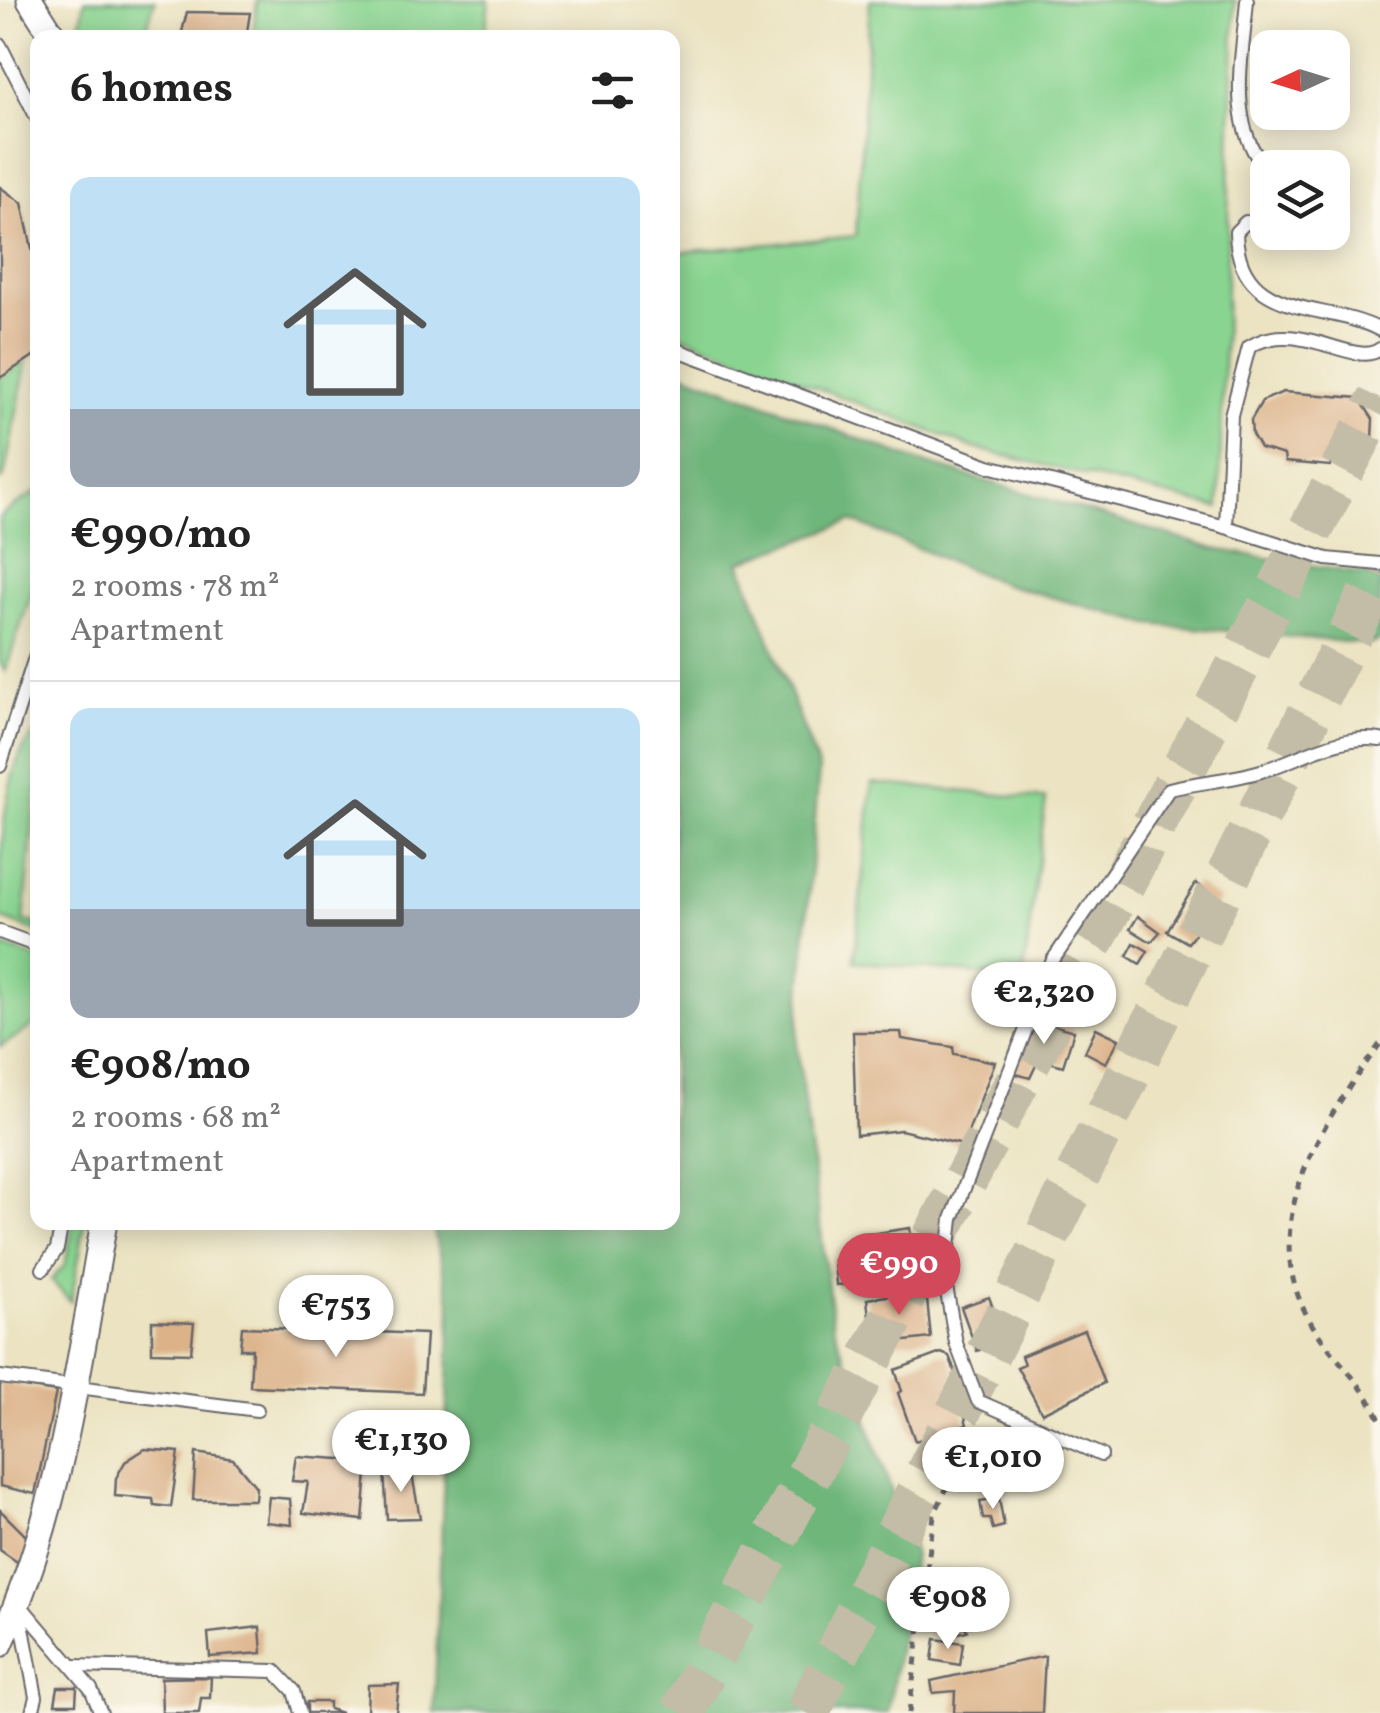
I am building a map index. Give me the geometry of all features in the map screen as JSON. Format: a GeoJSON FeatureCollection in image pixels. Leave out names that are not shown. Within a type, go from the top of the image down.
{"type":"FeatureCollection","features":[{"type":"Feature","properties":{"kind":"street"},"geometry":{"type":"LineString","coordinates":[[30,0],[49,30]]}},
{"type":"Feature","properties":{"kind":"street"},"geometry":{"type":"LineString","coordinates":[[0,1644],[9,1603],[36,1556],[76,1384],[103,1230]]}},
{"type":"Feature","properties":{"kind":"lane"},"geometry":{"type":"LineString","coordinates":[[1247,0],[1239,110],[1253,150]]}},
{"type":"Feature","properties":{"kind":"lane"},"geometry":{"type":"LineString","coordinates":[[0,46],[30,104]]}},
{"type":"Feature","properties":{"kind":"lane"},"geometry":{"type":"LineString","coordinates":[[1250,223],[1236,232],[1236,252],[1268,295],[1286,306],[1380,330]]}},
{"type":"Feature","properties":{"kind":"lane"},"geometry":{"type":"LineString","coordinates":[[1226,527],[1231,416],[1249,347],[1261,339],[1294,335],[1364,354],[1380,350]]}},
{"type":"Feature","properties":{"kind":"lane"},"geometry":{"type":"LineString","coordinates":[[680,351],[989,466],[1226,527],[1327,558],[1380,564]]}},
{"type":"Feature","properties":{"kind":"lane"},"geometry":{"type":"LineString","coordinates":[[0,766],[30,673]]}},
{"type":"Feature","properties":{"kind":"lane"},"geometry":{"type":"LineString","coordinates":[[1101,1455],[978,1400],[956,1343],[945,1282],[952,1219],[1053,960],[1169,789],[1259,772],[1330,746],[1367,738],[1380,740]]}},
{"type":"Feature","properties":{"kind":"lane"},"geometry":{"type":"LineString","coordinates":[[0,932],[30,943]]}},
{"type":"Feature","properties":{"kind":"lane"},"geometry":{"type":"LineString","coordinates":[[43,1268],[57,1249],[61,1230]]}},
{"type":"Feature","properties":{"kind":"lane"},"geometry":{"type":"LineString","coordinates":[[0,1377],[257,1410]]}},
{"type":"Feature","properties":{"kind":"lane"},"geometry":{"type":"LineString","coordinates":[[9,1603],[73,1666],[91,1689],[101,1713]]}},
{"type":"Feature","properties":{"kind":"lane"},"geometry":{"type":"LineString","coordinates":[[9,1603],[36,1697],[32,1713]]}},
{"type":"Feature","properties":{"kind":"lane"},"geometry":{"type":"LineString","coordinates":[[73,1666],[275,1671],[294,1691],[300,1713]]}},
{"type":"Feature","properties":{"kind":"path"},"geometry":{"type":"LineString","coordinates":[[1380,1044],[1324,1129],[1292,1198],[1290,1248],[1292,1289],[1312,1326],[1372,1401],[1380,1420]]}},
{"type":"Feature","properties":{"kind":"path"},"geometry":{"type":"LineString","coordinates":[[908,1713],[934,1515],[977,1427],[978,1400]]}},
{"type":"Feature","properties":{"kind":"green space"},"geometry":{"type":"Polygon","coordinates":[[[85,0],[155,0],[146,30],[79,30],[85,0]]]}},
{"type":"Feature","properties":{"kind":"green space"},"geometry":{"type":"Polygon","coordinates":[[[257,0],[489,0],[486,30],[254,30],[257,0]]]}},
{"type":"Feature","properties":{"kind":"green space"},"geometry":{"type":"Polygon","coordinates":[[[870,0],[1235,0],[1219,508],[974,448],[680,335],[680,252],[856,236],[870,0]]]}},
{"type":"Feature","properties":{"kind":"green space"},"geometry":{"type":"Polygon","coordinates":[[[27,360],[4,477],[0,480],[0,378],[27,360]]]}},
{"type":"Feature","properties":{"kind":"green space"},"geometry":{"type":"Polygon","coordinates":[[[680,372],[915,460],[1215,549],[1380,577],[1380,640],[1370,644],[1149,624],[1004,584],[852,521],[740,562],[819,769],[797,1044],[833,1325],[914,1555],[888,1713],[434,1713],[451,1305],[434,1230],[680,1230],[680,372]]]}},
{"type":"Feature","properties":{"kind":"green space"},"geometry":{"type":"Polygon","coordinates":[[[30,496],[30,598],[5,672],[0,663],[0,516],[30,496]]]}},
{"type":"Feature","properties":{"kind":"green space"},"geometry":{"type":"Polygon","coordinates":[[[30,740],[30,856],[24,921],[30,922],[30,929],[0,918],[5,818],[9,791],[30,740]]]}},
{"type":"Feature","properties":{"kind":"green space"},"geometry":{"type":"Polygon","coordinates":[[[872,783],[1046,799],[1023,979],[854,961],[872,783]]]}},
{"type":"Feature","properties":{"kind":"green space"},"geometry":{"type":"Polygon","coordinates":[[[0,946],[30,956],[30,1028],[0,1047],[0,946]]]}},
{"type":"Feature","properties":{"kind":"green space"},"geometry":{"type":"Polygon","coordinates":[[[72,1230],[84,1230],[71,1302],[51,1280],[65,1265],[72,1230]]]}},
{"type":"Feature","properties":{"kind":"building"},"geometry":{"type":"Polygon","coordinates":[[[187,12],[250,13],[247,30],[182,30],[187,12]]]}},
{"type":"Feature","properties":{"kind":"building"},"geometry":{"type":"Polygon","coordinates":[[[0,187],[22,203],[30,240],[30,358],[0,378],[0,187]]]}},
{"type":"Feature","properties":{"kind":"building"},"geometry":{"type":"Polygon","coordinates":[[[1283,392],[1359,398],[1373,419],[1372,439],[1359,455],[1333,459],[1330,466],[1285,462],[1284,455],[1260,448],[1252,434],[1251,420],[1262,401],[1283,392]]]}},
{"type":"Feature","properties":{"kind":"building"},"geometry":{"type":"Polygon","coordinates":[[[1196,883],[1220,900],[1188,943],[1167,931],[1196,883]]]}},
{"type":"Feature","properties":{"kind":"building"},"geometry":{"type":"Polygon","coordinates":[[[1138,916],[1160,932],[1151,942],[1130,929],[1138,916]]]}},
{"type":"Feature","properties":{"kind":"building"},"geometry":{"type":"Polygon","coordinates":[[[1134,943],[1148,951],[1140,964],[1127,956],[1134,943]]]}},
{"type":"Feature","properties":{"kind":"building"},"geometry":{"type":"Polygon","coordinates":[[[1034,1020],[1074,1031],[1063,1066],[1039,1059],[1030,1078],[1013,1073],[1034,1020]]]}},
{"type":"Feature","properties":{"kind":"building"},"geometry":{"type":"Polygon","coordinates":[[[1096,1028],[1119,1039],[1106,1063],[1085,1052],[1096,1028]]]}},
{"type":"Feature","properties":{"kind":"building"},"geometry":{"type":"Polygon","coordinates":[[[853,1032],[901,1032],[902,1039],[953,1047],[954,1054],[995,1062],[963,1145],[901,1130],[856,1135],[853,1032]]]}},
{"type":"Feature","properties":{"kind":"building"},"geometry":{"type":"Polygon","coordinates":[[[910,1228],[914,1267],[868,1275],[863,1235],[910,1228]]]}},
{"type":"Feature","properties":{"kind":"building"},"geometry":{"type":"Polygon","coordinates":[[[851,1258],[854,1284],[836,1285],[834,1260],[851,1258]]]}},
{"type":"Feature","properties":{"kind":"building"},"geometry":{"type":"Polygon","coordinates":[[[926,1290],[931,1338],[872,1345],[867,1299],[926,1290]]]}},
{"type":"Feature","properties":{"kind":"building"},"geometry":{"type":"Polygon","coordinates":[[[989,1297],[1005,1341],[977,1351],[961,1307],[989,1297]]]}},
{"type":"Feature","properties":{"kind":"building"},"geometry":{"type":"Polygon","coordinates":[[[152,1321],[194,1323],[191,1353],[152,1352],[152,1321]]]}},
{"type":"Feature","properties":{"kind":"building"},"geometry":{"type":"Polygon","coordinates":[[[242,1327],[426,1334],[422,1393],[250,1386],[252,1349],[240,1349],[242,1327]]]}},
{"type":"Feature","properties":{"kind":"building"},"geometry":{"type":"Polygon","coordinates":[[[1084,1330],[1104,1383],[1042,1413],[1017,1367],[1024,1364],[1021,1356],[1084,1330]]]}},
{"type":"Feature","properties":{"kind":"building"},"geometry":{"type":"Polygon","coordinates":[[[941,1353],[949,1356],[953,1366],[967,1425],[915,1441],[898,1393],[902,1391],[895,1370],[941,1353]]]}},
{"type":"Feature","properties":{"kind":"building"},"geometry":{"type":"Polygon","coordinates":[[[0,1383],[56,1392],[35,1494],[0,1486],[0,1383]]]}},
{"type":"Feature","properties":{"kind":"building"},"geometry":{"type":"Polygon","coordinates":[[[145,1449],[179,1452],[171,1507],[154,1505],[153,1499],[115,1496],[116,1478],[125,1462],[145,1449]]]}},
{"type":"Feature","properties":{"kind":"building"},"geometry":{"type":"Polygon","coordinates":[[[196,1453],[233,1459],[256,1487],[255,1500],[193,1500],[196,1453]]]}},
{"type":"Feature","properties":{"kind":"building"},"geometry":{"type":"Polygon","coordinates":[[[296,1456],[368,1461],[363,1520],[303,1513],[308,1482],[292,1481],[296,1456]]]}},
{"type":"Feature","properties":{"kind":"building"},"geometry":{"type":"Polygon","coordinates":[[[384,1469],[411,1469],[420,1518],[387,1519],[384,1469]]]}},
{"type":"Feature","properties":{"kind":"building"},"geometry":{"type":"Polygon","coordinates":[[[269,1497],[290,1499],[292,1525],[266,1522],[269,1497]]]}},
{"type":"Feature","properties":{"kind":"building"},"geometry":{"type":"Polygon","coordinates":[[[999,1498],[1004,1526],[993,1529],[990,1519],[983,1519],[980,1501],[999,1498]]]}},
{"type":"Feature","properties":{"kind":"building"},"geometry":{"type":"Polygon","coordinates":[[[0,1510],[34,1544],[23,1566],[0,1550],[0,1510]]]}},
{"type":"Feature","properties":{"kind":"building"},"geometry":{"type":"Polygon","coordinates":[[[958,1607],[967,1631],[947,1636],[939,1611],[958,1607]]]}},
{"type":"Feature","properties":{"kind":"building"},"geometry":{"type":"Polygon","coordinates":[[[260,1627],[262,1653],[210,1657],[208,1633],[260,1627]]]}},
{"type":"Feature","properties":{"kind":"building"},"geometry":{"type":"Polygon","coordinates":[[[935,1639],[963,1643],[960,1665],[932,1660],[935,1639]]]}},
{"type":"Feature","properties":{"kind":"building"},"geometry":{"type":"Polygon","coordinates":[[[1045,1656],[1042,1713],[954,1713],[955,1691],[933,1693],[931,1681],[1045,1656]]]}},
{"type":"Feature","properties":{"kind":"building"},"geometry":{"type":"Polygon","coordinates":[[[211,1677],[210,1698],[201,1698],[199,1713],[162,1713],[161,1678],[211,1677]]]}},
{"type":"Feature","properties":{"kind":"building"},"geometry":{"type":"Polygon","coordinates":[[[399,1684],[396,1713],[367,1713],[368,1685],[399,1684]]]}},
{"type":"Feature","properties":{"kind":"building"},"geometry":{"type":"Polygon","coordinates":[[[58,1687],[77,1687],[76,1704],[55,1704],[58,1687]]]}},
{"type":"Feature","properties":{"kind":"building"},"geometry":{"type":"Polygon","coordinates":[[[307,1702],[329,1702],[329,1709],[341,1713],[307,1713],[307,1702]]]}},
{"type":"Feature","properties":{"kind":"tunnel"},"geometry":{"type":"LineString","coordinates":[[682,1713],[1380,399]]}},
{"type":"Feature","properties":{"kind":"tunnel"},"geometry":{"type":"LineString","coordinates":[[807,1713],[1380,574]]}}]}
